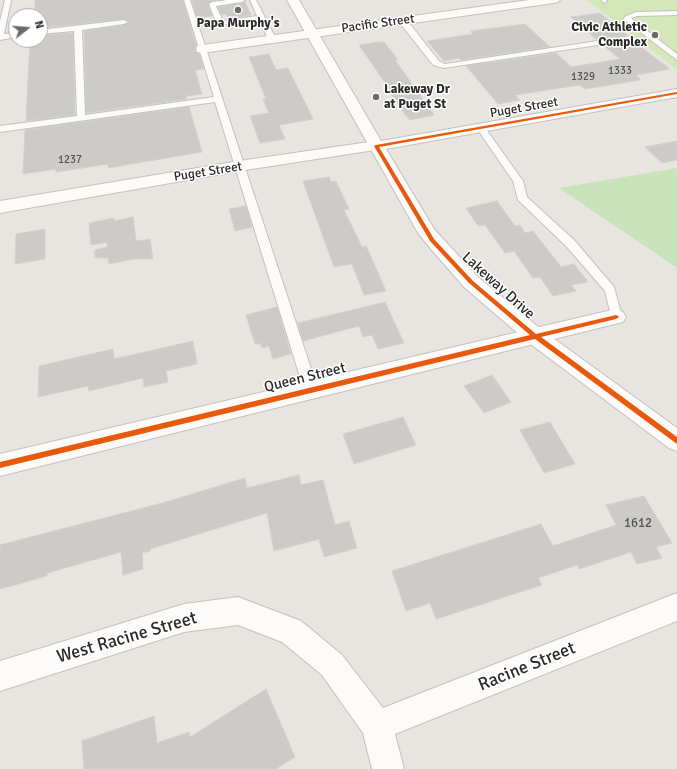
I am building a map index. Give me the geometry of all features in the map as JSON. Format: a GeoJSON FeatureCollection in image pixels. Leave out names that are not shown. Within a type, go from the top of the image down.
{"type":"FeatureCollection","features":[{"type":"Feature","properties":{"kind":"street","name":"Lakeway Drive"},"geometry":{"type":"LineString","coordinates":[[293,0],[376,146],[432,240],[471,282],[535,336],[677,441]]}},
{"type":"Feature","properties":{"kind":"street","name":"Pacific Street"},"geometry":{"type":"LineString","coordinates":[[202,49],[554,0]]}},
{"type":"Feature","properties":{"kind":"street","name":"Puget Street"},"geometry":{"type":"LineString","coordinates":[[0,207],[239,166],[376,146],[677,93]]}},
{"type":"Feature","properties":{"kind":"street","name":"Queen Street"},"geometry":{"type":"LineString","coordinates":[[0,465],[616,317]]}},
{"type":"Feature","properties":{"kind":"street","name":"Racine Street"},"geometry":{"type":"LineString","coordinates":[[377,726],[677,607]]}},
{"type":"Feature","properties":{"kind":"street","name":"West Racine Street"},"geometry":{"type":"LineString","coordinates":[[0,676],[184,618],[238,611],[291,631],[332,666],[377,726]]}},
{"type":"Feature","properties":{"kind":"street"},"geometry":{"type":"LineString","coordinates":[[377,726],[388,769]]}},
{"type":"Feature","properties":{"kind":"lane"},"geometry":{"type":"LineString","coordinates":[[1,38],[8,0]]}},
{"type":"Feature","properties":{"kind":"lane"},"geometry":{"type":"LineString","coordinates":[[187,0],[217,99],[311,390]]}},
{"type":"Feature","properties":{"kind":"lane"},"geometry":{"type":"LineString","coordinates":[[242,0],[212,4],[220,23],[262,18]]}},
{"type":"Feature","properties":{"kind":"lane"},"geometry":{"type":"LineString","coordinates":[[253,0],[272,39]]}},
{"type":"Feature","properties":{"kind":"lane"},"geometry":{"type":"LineString","coordinates":[[677,13],[636,14],[628,17],[627,19],[677,58]]}},
{"type":"Feature","properties":{"kind":"lane"},"geometry":{"type":"LineString","coordinates":[[403,21],[436,63],[444,66],[631,38]]}},
{"type":"Feature","properties":{"kind":"lane"},"geometry":{"type":"LineString","coordinates":[[48,31],[124,22]]}},
{"type":"Feature","properties":{"kind":"lane"},"geometry":{"type":"LineString","coordinates":[[78,28],[81,119]]}},
{"type":"Feature","properties":{"kind":"lane"},"geometry":{"type":"LineString","coordinates":[[0,129],[217,99]]}},
{"type":"Feature","properties":{"kind":"lane"},"geometry":{"type":"LineString","coordinates":[[480,127],[518,181],[522,198],[571,244],[610,290],[616,317]]}},
{"type":"Feature","properties":{"kind":"green space","name":"Civic Athletic Complex"},"geometry":{"type":"Polygon","coordinates":[[[587,0],[677,0],[677,70],[587,0]]]}},
{"type":"Feature","properties":{"kind":"green space"},"geometry":{"type":"Polygon","coordinates":[[[677,168],[677,268],[559,188],[677,168]]]}},
{"type":"Feature","properties":{"kind":"building"},"geometry":{"type":"Polygon","coordinates":[[[35,0],[183,0],[196,45],[195,49],[199,54],[204,69],[195,70],[202,94],[186,96],[187,99],[86,113],[84,31],[124,25],[129,21],[124,19],[48,27],[48,8],[35,8],[35,0]]]}},
{"type":"Feature","properties":{"kind":"building"},"geometry":{"type":"Polygon","coordinates":[[[192,0],[216,0],[208,4],[212,16],[197,18],[192,0]]]}},
{"type":"Feature","properties":{"kind":"building"},"geometry":{"type":"Polygon","coordinates":[[[245,2],[251,15],[228,19],[226,14],[222,15],[218,7],[245,2]]]}},
{"type":"Feature","properties":{"kind":"building"},"geometry":{"type":"Polygon","coordinates":[[[600,13],[627,35],[597,40],[571,17],[600,13]]]}},
{"type":"Feature","properties":{"kind":"building"},"geometry":{"type":"Polygon","coordinates":[[[525,24],[550,47],[461,60],[459,58],[444,61],[427,41],[473,34],[471,31],[525,24]]]}},
{"type":"Feature","properties":{"kind":"building"},"geometry":{"type":"Polygon","coordinates":[[[73,33],[75,115],[26,121],[30,48],[48,48],[48,35],[73,33]]]}},
{"type":"Feature","properties":{"kind":"building"},"geometry":{"type":"Polygon","coordinates":[[[633,41],[670,69],[636,75],[641,80],[585,89],[580,85],[515,95],[520,100],[498,104],[466,66],[556,53],[571,67],[620,59],[604,46],[633,41]]]}},
{"type":"Feature","properties":{"kind":"building"},"geometry":{"type":"Polygon","coordinates":[[[384,42],[398,60],[395,60],[434,115],[410,120],[406,116],[359,45],[384,42]]]}},
{"type":"Feature","properties":{"kind":"building"},"geometry":{"type":"Polygon","coordinates":[[[269,54],[276,70],[288,68],[313,119],[279,125],[285,139],[260,143],[250,116],[269,113],[263,99],[266,99],[249,57],[269,54]]]}},
{"type":"Feature","properties":{"kind":"building"},"geometry":{"type":"Polygon","coordinates":[[[189,107],[202,152],[108,168],[108,164],[56,172],[56,169],[23,174],[25,130],[189,107]]]}},
{"type":"Feature","properties":{"kind":"building"},"geometry":{"type":"Polygon","coordinates":[[[677,141],[677,160],[662,163],[645,147],[677,141]]]}},
{"type":"Feature","properties":{"kind":"building"},"geometry":{"type":"Polygon","coordinates":[[[329,177],[331,182],[336,181],[349,209],[344,210],[362,247],[366,246],[386,291],[364,295],[352,264],[334,267],[303,181],[329,177]]]}},
{"type":"Feature","properties":{"kind":"building"},"geometry":{"type":"Polygon","coordinates":[[[497,201],[515,226],[520,225],[525,233],[533,231],[561,267],[574,264],[588,282],[571,285],[576,291],[553,296],[540,277],[533,278],[514,251],[505,253],[485,225],[478,226],[466,208],[497,201]]]}},
{"type":"Feature","properties":{"kind":"building"},"geometry":{"type":"Polygon","coordinates":[[[246,206],[252,227],[235,231],[229,209],[246,206]]]}},
{"type":"Feature","properties":{"kind":"building"},"geometry":{"type":"Polygon","coordinates":[[[133,217],[136,241],[150,239],[153,259],[133,259],[109,264],[108,258],[95,258],[95,250],[107,247],[107,242],[91,245],[89,223],[114,218],[114,221],[133,217]]]}},
{"type":"Feature","properties":{"kind":"building"},"geometry":{"type":"Polygon","coordinates":[[[45,229],[45,259],[15,264],[16,234],[45,229]]]}},
{"type":"Feature","properties":{"kind":"building"},"geometry":{"type":"Polygon","coordinates":[[[385,302],[404,343],[378,349],[372,335],[363,337],[359,326],[303,341],[298,323],[385,302]]]}},
{"type":"Feature","properties":{"kind":"building"},"geometry":{"type":"Polygon","coordinates":[[[277,307],[291,354],[273,359],[269,346],[262,348],[260,343],[255,344],[246,315],[277,307]]]}},
{"type":"Feature","properties":{"kind":"building"},"geometry":{"type":"Polygon","coordinates":[[[193,341],[197,364],[166,371],[168,382],[144,387],[143,378],[89,391],[88,386],[38,397],[39,366],[113,349],[114,359],[193,341]]]}},
{"type":"Feature","properties":{"kind":"building"},"geometry":{"type":"Polygon","coordinates":[[[492,375],[511,402],[484,413],[464,386],[492,375]]]}},
{"type":"Feature","properties":{"kind":"building"},"geometry":{"type":"Polygon","coordinates":[[[403,417],[416,445],[354,464],[343,434],[403,417]]]}},
{"type":"Feature","properties":{"kind":"building"},"geometry":{"type":"Polygon","coordinates":[[[550,422],[575,464],[544,473],[520,430],[550,422]]]}},
{"type":"Feature","properties":{"kind":"building"},"geometry":{"type":"Polygon","coordinates":[[[299,475],[301,485],[323,480],[335,525],[349,521],[357,548],[324,557],[319,539],[274,551],[267,513],[150,549],[150,551],[142,553],[143,569],[123,575],[121,552],[47,573],[47,576],[0,589],[0,545],[166,502],[245,478],[247,488],[299,475]]]}},
{"type":"Feature","properties":{"kind":"building"},"geometry":{"type":"Polygon","coordinates":[[[644,496],[672,543],[656,547],[662,558],[637,564],[631,552],[579,569],[577,565],[538,578],[542,585],[436,619],[430,603],[406,611],[392,571],[541,524],[553,546],[616,525],[606,505],[644,496]]]}},
{"type":"Feature","properties":{"kind":"building"},"geometry":{"type":"Polygon","coordinates":[[[266,689],[295,757],[276,769],[84,769],[82,741],[154,716],[157,743],[189,732],[190,737],[266,689]]]}},
{"type":"Feature","properties":{"kind":"cycle path"},"geometry":{"type":"LineString","coordinates":[[677,93],[376,146],[432,240],[471,282],[535,336],[677,441]]}},
{"type":"Feature","properties":{"kind":"cycle path"},"geometry":{"type":"LineString","coordinates":[[0,465],[616,317]]}},
{"type":"Feature","properties":{"kind":"place","name":"Papa Murphy's"},"geometry":{"type":"Point","coordinates":[238,10]}},
{"type":"Feature","properties":{"kind":"place","name":"Civic Athletic Complex"},"geometry":{"type":"Point","coordinates":[655,35]}},
{"type":"Feature","properties":{"kind":"place","name":"Lakeway Dr at Puget St"},"geometry":{"type":"Point","coordinates":[376,97]}}]}
